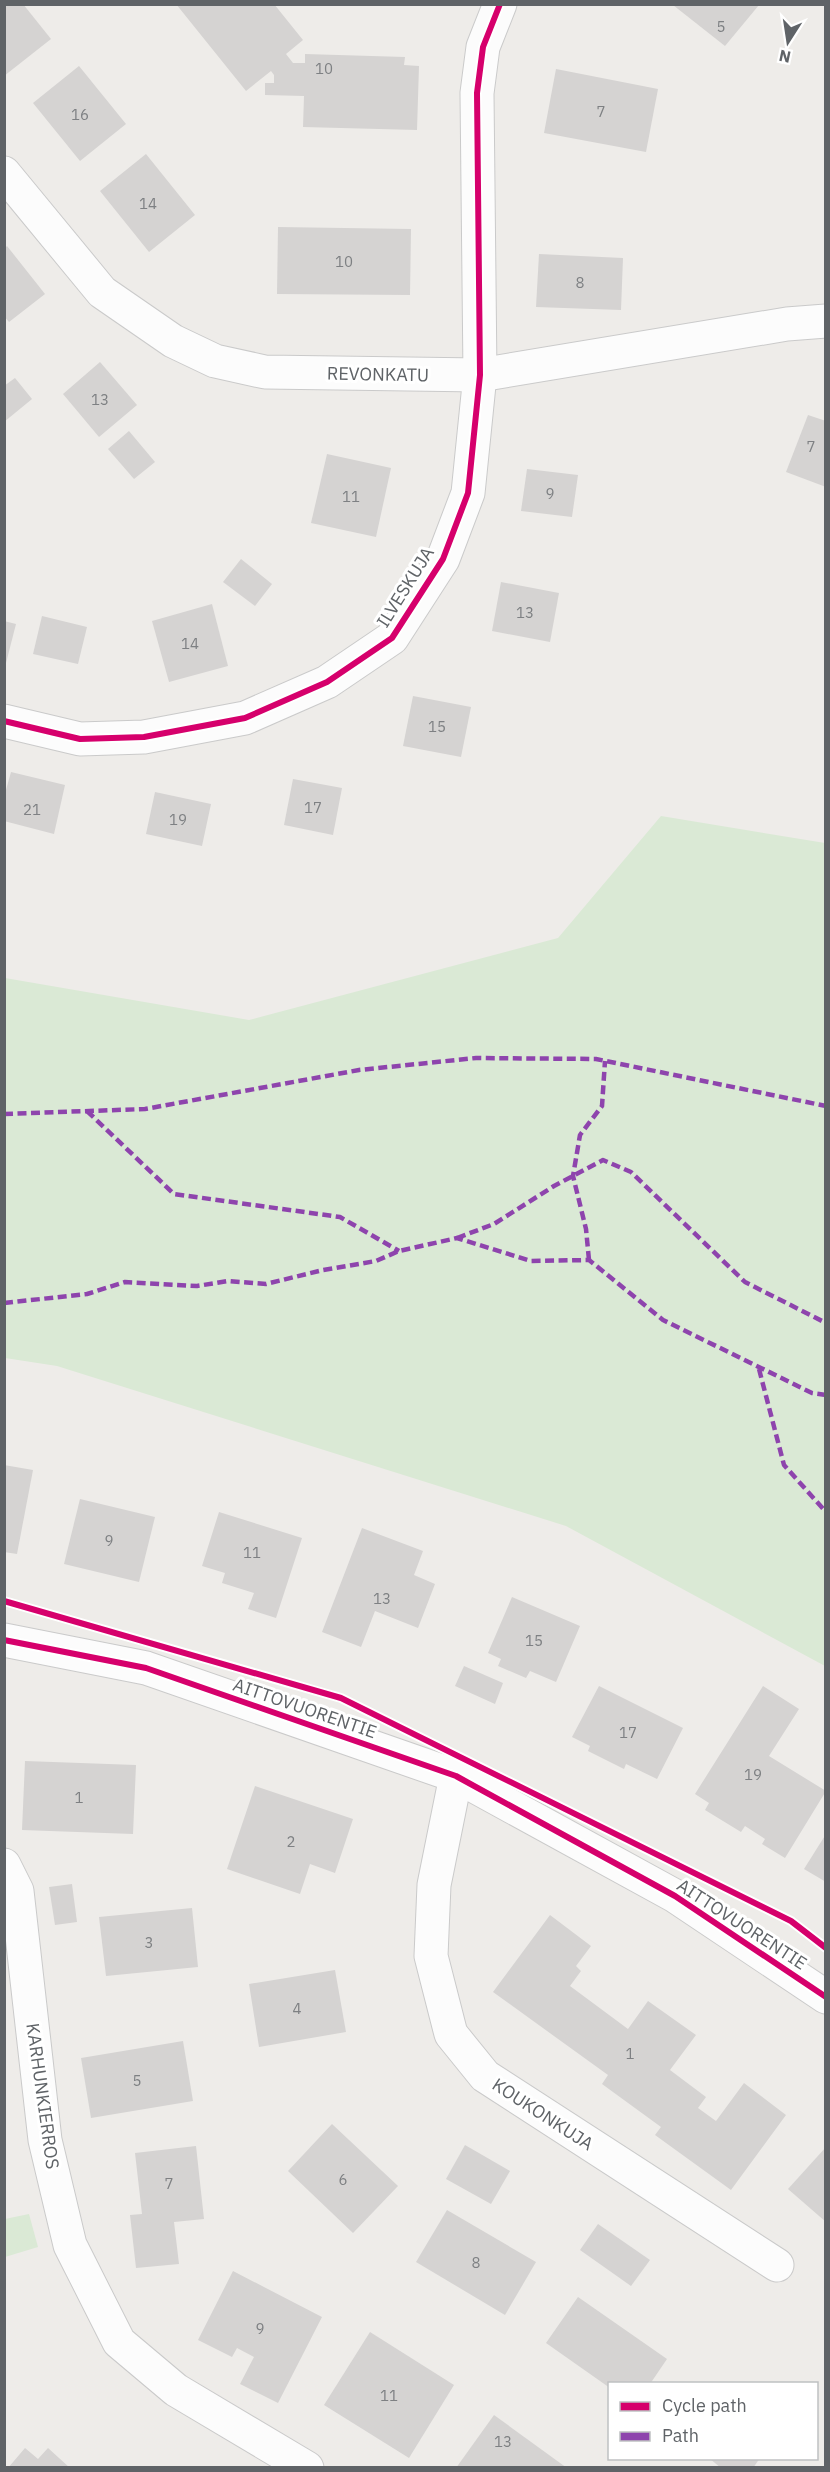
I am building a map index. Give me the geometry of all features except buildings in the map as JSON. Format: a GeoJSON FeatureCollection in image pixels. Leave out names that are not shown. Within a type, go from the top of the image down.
{"type":"FeatureCollection","features":[{"type":"Feature","properties":{"kind":"street","name":"ILVESKUJA"},"geometry":{"type":"LineString","coordinates":[[4,721],[80,739],[144,737],[245,718],[327,682],[392,638],[443,559],[468,493],[480,375],[477,93],[483,47],[500,4]]}},
{"type":"Feature","properties":{"kind":"street","name":"REVONKATU"},"geometry":{"type":"LineString","coordinates":[[4,173],[102,292],[173,341],[215,362],[265,372],[480,375],[787,324],[825,321]]}},
{"type":"Feature","properties":{"kind":"street","name":"AITTOVUORENTIE"},"geometry":{"type":"LineString","coordinates":[[4,1640],[146,1668],[456,1776],[675,1896],[825,1997]]}},
{"type":"Feature","properties":{"kind":"street","name":"KOUKONKUJA"},"geometry":{"type":"LineString","coordinates":[[456,1776],[434,1885],[430,1956],[451,2034],[485,2076],[777,2265]]}},
{"type":"Feature","properties":{"kind":"street","name":"KARHUNKIERROS"},"geometry":{"type":"LineString","coordinates":[[4,1865],[17,1891],[45,2140],[70,2245],[119,2342],[176,2390],[307,2468]]}},
{"type":"Feature","properties":{"kind":"green space"},"geometry":{"type":"Polygon","coordinates":[[[661,816],[825,843],[825,1666],[566,1526],[57,1366],[5,1358],[5,978],[249,1020],[558,938],[661,816]]]}},
{"type":"Feature","properties":{"kind":"green space"},"geometry":{"type":"Polygon","coordinates":[[[29,2214],[38,2247],[5,2257],[5,2219],[29,2214]]]}},
{"type":"Feature","properties":{"kind":"marked path"},"geometry":{"type":"LineString","coordinates":[[4,1114],[145,1109],[359,1070],[476,1058],[596,1059],[826,1106]]}},
{"type":"Feature","properties":{"kind":"marked path"},"geometry":{"type":"LineString","coordinates":[[589,1260],[586,1229],[573,1176],[580,1135],[602,1106],[605,1061]]}},
{"type":"Feature","properties":{"kind":"marked path"},"geometry":{"type":"LineString","coordinates":[[87,1111],[174,1194],[340,1217],[399,1251]]}},
{"type":"Feature","properties":{"kind":"marked path"},"geometry":{"type":"LineString","coordinates":[[457,1238],[494,1224],[554,1186],[603,1160],[631,1172],[745,1282],[826,1323]]}},
{"type":"Feature","properties":{"kind":"marked path"},"geometry":{"type":"LineString","coordinates":[[4,1303],[87,1294],[125,1282],[197,1286],[228,1281],[266,1284],[323,1270],[376,1261],[399,1251],[457,1238],[531,1261],[589,1260],[663,1320],[812,1393],[826,1395]]}},
{"type":"Feature","properties":{"kind":"marked path"},"geometry":{"type":"LineString","coordinates":[[759,1369],[784,1465],[826,1512]]}},
{"type":"Feature","properties":{"kind":"cycle path"},"geometry":{"type":"LineString","coordinates":[[4,721],[80,739],[144,737],[245,718],[327,682],[392,638],[443,559],[468,493],[480,375],[477,93],[483,47],[500,4]]}},
{"type":"Feature","properties":{"kind":"cycle path"},"geometry":{"type":"LineString","coordinates":[[4,1601],[341,1698],[791,1921],[826,1948]]}},
{"type":"Feature","properties":{"kind":"cycle path"},"geometry":{"type":"LineString","coordinates":[[4,1640],[146,1668],[456,1776],[675,1896],[826,1997]]}}]}
